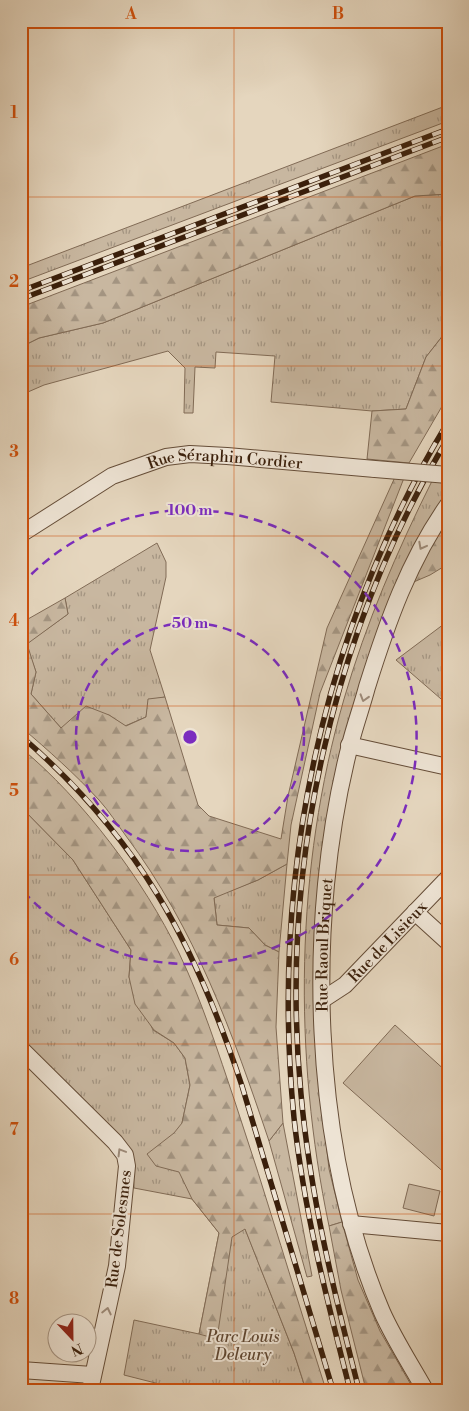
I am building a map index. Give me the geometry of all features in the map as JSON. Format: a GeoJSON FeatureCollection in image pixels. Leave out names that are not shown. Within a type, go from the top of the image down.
{"type":"FeatureCollection","features":[{"type":"Feature","properties":{"kind":"street","name":"Rue Séraphin Cordier"},"geometry":{"type":"LineString","coordinates":[[21,534],[112,476],[166,457],[190,454],[227,456],[448,475]]}},
{"type":"Feature","properties":{"kind":"street","name":"Rue Raoul Briquet"},"geometry":{"type":"LineString","coordinates":[[426,1390],[382,1312],[351,1224],[330,1117],[322,1000],[326,892],[336,813],[350,745],[400,590],[426,538],[448,505]]}},
{"type":"Feature","properties":{"kind":"street"},"geometry":{"type":"LineString","coordinates":[[350,745],[448,767]]}},
{"type":"Feature","properties":{"kind":"street","name":"Rue de Lisieux"},"geometry":{"type":"LineString","coordinates":[[322,1000],[346,984],[448,878]]}},
{"type":"Feature","properties":{"kind":"street"},"geometry":{"type":"LineString","coordinates":[[415,912],[448,942]]}},
{"type":"Feature","properties":{"kind":"street","name":"Rue de Solesmes"},"geometry":{"type":"LineString","coordinates":[[21,1050],[115,1142],[125,1156],[127,1166],[117,1266],[91,1383]]}},
{"type":"Feature","properties":{"kind":"street"},"geometry":{"type":"LineString","coordinates":[[351,1224],[448,1233]]}},
{"type":"Feature","properties":{"kind":"street"},"geometry":{"type":"LineString","coordinates":[[21,1370],[91,1383]]}},
{"type":"Feature","properties":{"kind":"green space"},"geometry":{"type":"Polygon","coordinates":[[[448,105],[448,121],[21,282],[21,268],[448,105]]]}},
{"type":"Feature","properties":{"kind":"green space"},"geometry":{"type":"Polygon","coordinates":[[[448,144],[448,194],[415,196],[103,323],[39,338],[21,347],[21,307],[448,144]]]}},
{"type":"Feature","properties":{"kind":"green space"},"geometry":{"type":"Polygon","coordinates":[[[448,194],[448,329],[426,357],[406,409],[372,411],[271,402],[275,356],[216,352],[215,368],[195,367],[193,413],[184,413],[185,368],[168,351],[44,385],[21,395],[21,347],[39,338],[103,323],[415,196],[448,194]]]}},
{"type":"Feature","properties":{"kind":"green space"},"geometry":{"type":"Polygon","coordinates":[[[448,329],[448,396],[409,463],[367,459],[372,411],[406,409],[426,357],[448,329]]]}},
{"type":"Feature","properties":{"kind":"green space"},"geometry":{"type":"Polygon","coordinates":[[[395,477],[404,478],[320,693],[291,825],[287,864],[258,880],[214,898],[217,925],[249,928],[265,945],[279,952],[276,1027],[283,1123],[269,1141],[241,1061],[210,983],[172,907],[150,871],[103,804],[51,753],[21,727],[21,623],[65,598],[68,614],[27,644],[36,672],[31,694],[61,728],[86,706],[109,715],[126,726],[146,717],[148,699],[165,697],[198,805],[209,816],[281,839],[288,796],[327,628],[395,477]]]}},
{"type":"Feature","properties":{"kind":"green space"},"geometry":{"type":"Polygon","coordinates":[[[432,481],[448,482],[448,497],[423,531],[366,669],[316,955],[316,1051],[329,1169],[342,1222],[329,1226],[317,1161],[309,1095],[305,1028],[308,895],[316,829],[328,763],[344,699],[362,643],[383,588],[432,481]]]}},
{"type":"Feature","properties":{"kind":"green space"},"geometry":{"type":"Polygon","coordinates":[[[448,513],[448,564],[430,575],[409,584],[448,513]]]}},
{"type":"Feature","properties":{"kind":"green space"},"geometry":{"type":"Polygon","coordinates":[[[157,543],[166,562],[166,577],[150,650],[165,697],[149,700],[146,717],[125,726],[109,715],[61,728],[31,694],[36,672],[26,644],[68,614],[65,598],[157,543]]]}},
{"type":"Feature","properties":{"kind":"green space"},"geometry":{"type":"Polygon","coordinates":[[[448,621],[448,705],[396,660],[448,621]]]}},
{"type":"Feature","properties":{"kind":"green space"},"geometry":{"type":"Polygon","coordinates":[[[21,748],[67,791],[110,843],[148,898],[179,953],[202,1008],[235,1102],[326,1390],[306,1390],[294,1353],[245,1229],[232,1237],[217,1339],[199,1334],[219,1233],[192,1199],[179,1172],[156,1166],[147,1154],[174,1133],[182,1123],[190,1085],[185,1058],[174,1043],[154,1030],[135,1004],[129,977],[131,950],[73,860],[21,807],[21,748]]]}},
{"type":"Feature","properties":{"kind":"green space","name":"Parc Louis Deleury"},"geometry":{"type":"Polygon","coordinates":[[[21,807],[73,860],[131,950],[129,977],[153,1030],[174,1043],[185,1058],[190,1085],[182,1123],[209,1137],[294,1353],[306,1390],[183,1390],[124,1375],[134,1320],[199,1334],[219,1233],[192,1199],[134,1188],[133,1165],[125,1143],[21,1040],[21,807]]]}},
{"type":"Feature","properties":{"kind":"green space"},"geometry":{"type":"Polygon","coordinates":[[[287,864],[279,952],[265,945],[249,928],[217,925],[214,897],[258,880],[287,864]]]}},
{"type":"Feature","properties":{"kind":"green space"},"geometry":{"type":"Polygon","coordinates":[[[395,1025],[448,1073],[447,1175],[343,1083],[395,1025]]]}},
{"type":"Feature","properties":{"kind":"green space"},"geometry":{"type":"Polygon","coordinates":[[[283,1123],[312,1276],[307,1277],[269,1141],[283,1123]]]}},
{"type":"Feature","properties":{"kind":"green space"},"geometry":{"type":"Polygon","coordinates":[[[409,1184],[440,1191],[434,1216],[403,1208],[409,1184]]]}},
{"type":"Feature","properties":{"kind":"green space"},"geometry":{"type":"Polygon","coordinates":[[[342,1222],[358,1280],[380,1331],[414,1390],[366,1390],[341,1290],[329,1226],[342,1222]]]}},
{"type":"Feature","properties":{"kind":"railway"},"geometry":{"type":"LineString","coordinates":[[21,291],[448,129]]}},
{"type":"Feature","properties":{"kind":"railway"},"geometry":{"type":"LineString","coordinates":[[21,299],[448,137]]}},
{"type":"Feature","properties":{"kind":"railway"},"geometry":{"type":"LineString","coordinates":[[350,1390],[310,1221],[294,1118],[289,1027],[290,937],[299,847],[315,758],[338,670],[367,585],[404,502],[448,422]]}},
{"type":"Feature","properties":{"kind":"railway"},"geometry":{"type":"LineString","coordinates":[[359,1390],[324,1243],[305,1132],[296,1009],[298,924],[307,839],[323,754],[345,671],[373,591],[407,513],[448,438]]}},
{"type":"Feature","properties":{"kind":"railway"},"geometry":{"type":"LineString","coordinates":[[21,736],[62,774],[98,813],[130,853],[157,894],[182,938],[204,984],[224,1033],[242,1086],[333,1390]]}}]}
